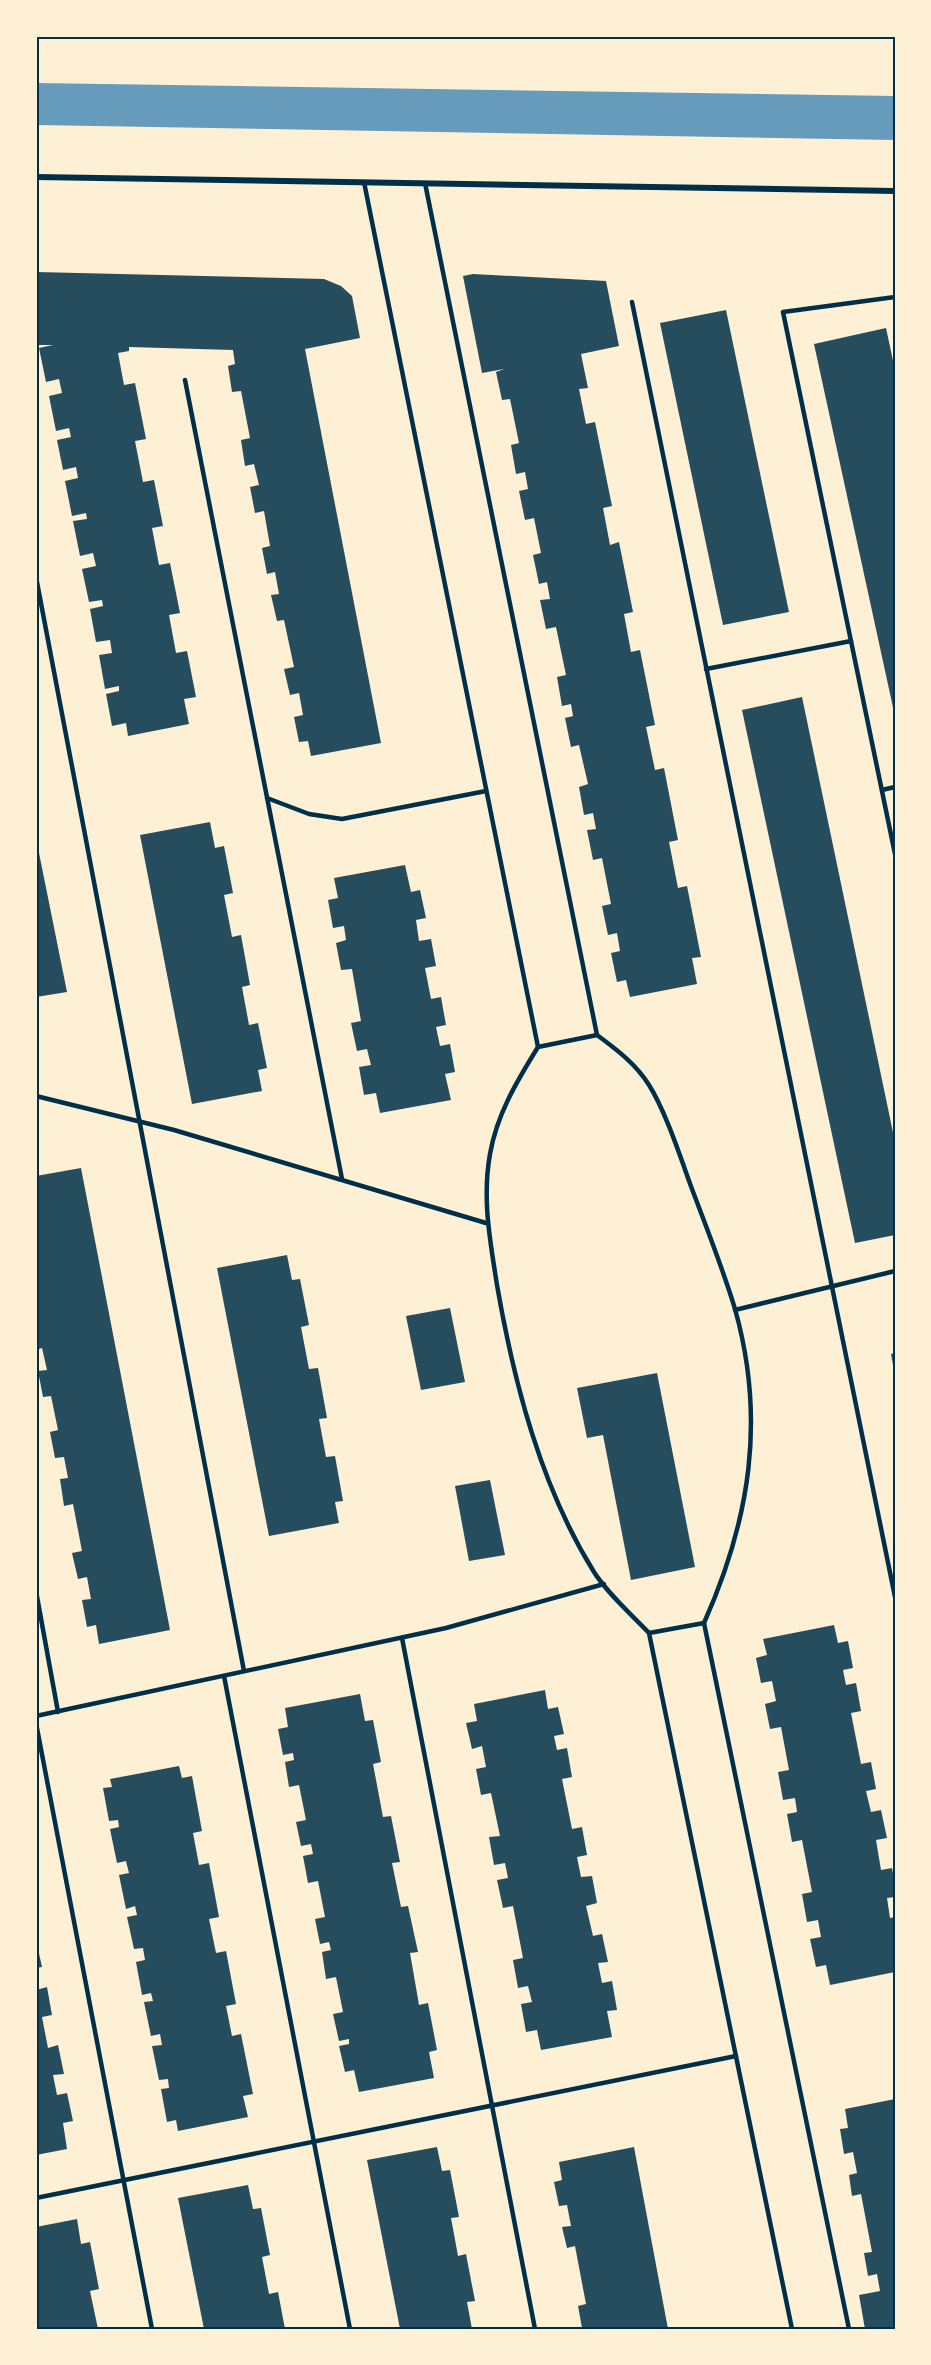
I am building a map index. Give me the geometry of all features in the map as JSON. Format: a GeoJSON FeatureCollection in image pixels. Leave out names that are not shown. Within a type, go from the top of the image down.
{"type":"FeatureCollection","features":[{"type":"Feature","properties":{"kind":"street"},"geometry":{"type":"LineString","coordinates":[[36,177],[895,192]]}},
{"type":"Feature","properties":{"kind":"lane"},"geometry":{"type":"LineString","coordinates":[[364,182],[538,1047],[509,1095],[499,1119],[490,1153],[486,1188],[486,1223],[506,1337],[531,1425],[565,1517],[596,1574],[649,1633],[792,2329]]}},
{"type":"Feature","properties":{"kind":"lane"},"geometry":{"type":"LineString","coordinates":[[425,183],[597,1035],[628,1059],[649,1084],[690,1185],[735,1310],[746,1358],[751,1407],[750,1457],[744,1506],[721,1586],[704,1623],[849,2329]]}},
{"type":"Feature","properties":{"kind":"lane"},"geometry":{"type":"LineString","coordinates":[[895,297],[783,312],[895,854]]}},
{"type":"Feature","properties":{"kind":"lane"},"geometry":{"type":"LineString","coordinates":[[632,302],[895,1597]]}},
{"type":"Feature","properties":{"kind":"lane"},"geometry":{"type":"LineString","coordinates":[[185,380],[342,1179]]}},
{"type":"Feature","properties":{"kind":"lane"},"geometry":{"type":"LineString","coordinates":[[36,577],[244,1671]]}},
{"type":"Feature","properties":{"kind":"lane"},"geometry":{"type":"LineString","coordinates":[[706,669],[851,641]]}},
{"type":"Feature","properties":{"kind":"lane"},"geometry":{"type":"LineString","coordinates":[[882,790],[895,787]]}},
{"type":"Feature","properties":{"kind":"lane"},"geometry":{"type":"LineString","coordinates":[[267,798],[309,814],[342,819],[486,790]]}},
{"type":"Feature","properties":{"kind":"lane"},"geometry":{"type":"LineString","coordinates":[[538,1047],[597,1035]]}},
{"type":"Feature","properties":{"kind":"lane"},"geometry":{"type":"LineString","coordinates":[[36,1096],[140,1121],[486,1223]]}},
{"type":"Feature","properties":{"kind":"lane"},"geometry":{"type":"LineString","coordinates":[[735,1310],[895,1271]]}},
{"type":"Feature","properties":{"kind":"lane"},"geometry":{"type":"LineString","coordinates":[[36,1716],[446,1628],[604,1584]]}},
{"type":"Feature","properties":{"kind":"lane"},"geometry":{"type":"LineString","coordinates":[[36,1591],[58,1712]]}},
{"type":"Feature","properties":{"kind":"lane"},"geometry":{"type":"LineString","coordinates":[[649,1633],[704,1623]]}},
{"type":"Feature","properties":{"kind":"lane"},"geometry":{"type":"LineString","coordinates":[[402,1638],[535,2329]]}},
{"type":"Feature","properties":{"kind":"lane"},"geometry":{"type":"LineString","coordinates":[[224,1676],[350,2329]]}},
{"type":"Feature","properties":{"kind":"lane"},"geometry":{"type":"LineString","coordinates":[[36,1723],[152,2329]]}},
{"type":"Feature","properties":{"kind":"lane"},"geometry":{"type":"LineString","coordinates":[[36,2198],[736,2056]]}},
{"type":"Feature","properties":{"kind":"water"},"geometry":{"type":"Polygon","coordinates":[[[36,83],[895,96],[895,140],[36,125],[36,83]]]}},
{"type":"Feature","properties":{"kind":"building"},"geometry":{"type":"Polygon","coordinates":[[[36,272],[324,279],[341,286],[352,296],[360,338],[305,349],[381,743],[311,756],[308,741],[299,742],[294,717],[303,715],[299,693],[290,695],[284,669],[294,667],[284,620],[277,621],[271,595],[279,594],[275,572],[267,574],[262,548],[270,546],[264,511],[255,513],[250,487],[259,485],[254,464],[245,466],[241,440],[250,438],[241,391],[232,392],[228,366],[235,364],[233,350],[129,347],[129,351],[118,353],[124,385],[135,383],[146,439],[135,441],[143,482],[154,480],[163,526],[152,528],[159,565],[170,563],[180,613],[169,615],[176,653],[187,651],[196,697],[184,699],[189,724],[128,736],[126,723],[112,726],[106,694],[119,691],[119,686],[105,689],[99,655],[112,653],[110,640],[96,642],[90,609],[103,606],[102,600],[89,602],[82,569],[96,566],[93,553],[80,556],[73,521],[87,519],[86,513],[72,516],[65,481],[78,478],[76,467],[63,470],[57,440],[71,437],[69,428],[56,431],[49,396],[62,393],[59,379],[46,382],[39,348],[53,345],[36,345],[36,272]]]}},
{"type":"Feature","properties":{"kind":"building"},"geometry":{"type":"Polygon","coordinates":[[[473,274],[606,281],[619,346],[581,354],[588,388],[579,389],[586,424],[595,422],[612,506],[603,508],[610,545],[619,542],[633,612],[624,614],[631,652],[640,650],[655,725],[646,727],[655,770],[664,768],[678,840],[669,842],[678,888],[687,886],[701,957],[692,958],[697,984],[630,997],[626,980],[617,982],[611,953],[620,951],[617,933],[608,935],[602,906],[611,904],[602,858],[593,860],[587,830],[596,829],[593,813],[584,815],[579,787],[588,784],[579,745],[571,747],[565,718],[573,716],[571,704],[562,706],[557,677],[566,675],[556,627],[546,629],[540,600],[550,599],[547,582],[539,584],[533,555],[541,553],[534,518],[525,520],[519,491],[528,489],[525,472],[516,474],[511,445],[519,443],[510,399],[502,400],[496,372],[504,369],[482,373],[463,276],[473,274]]]}},
{"type":"Feature","properties":{"kind":"building"},"geometry":{"type":"Polygon","coordinates":[[[726,310],[789,612],[723,625],[660,323],[726,310]]]}},
{"type":"Feature","properties":{"kind":"building"},"geometry":{"type":"Polygon","coordinates":[[[886,328],[895,370],[894,712],[814,344],[886,328]]]}},
{"type":"Feature","properties":{"kind":"building"},"geometry":{"type":"Polygon","coordinates":[[[802,697],[895,1142],[895,1235],[855,1243],[742,710],[802,697]]]}},
{"type":"Feature","properties":{"kind":"building"},"geometry":{"type":"Polygon","coordinates":[[[210,822],[215,848],[224,846],[233,893],[224,895],[232,937],[241,935],[250,985],[242,987],[249,1025],[258,1023],[267,1068],[258,1070],[262,1091],[192,1104],[140,835],[210,822]]]}},
{"type":"Feature","properties":{"kind":"building"},"geometry":{"type":"Polygon","coordinates":[[[36,838],[67,992],[36,997],[36,838]]]}},
{"type":"Feature","properties":{"kind":"building"},"geometry":{"type":"Polygon","coordinates":[[[405,865],[411,892],[420,890],[426,918],[416,920],[419,941],[431,939],[436,966],[425,968],[431,999],[441,997],[446,1025],[436,1027],[440,1046],[450,1044],[455,1072],[445,1074],[451,1100],[380,1113],[376,1093],[364,1095],[359,1067],[371,1065],[367,1049],[357,1051],[351,1023],[361,1021],[352,969],[341,970],[336,943],[346,940],[344,926],[333,928],[328,900],[338,898],[334,878],[405,865]]]}},
{"type":"Feature","properties":{"kind":"building"},"geometry":{"type":"Polygon","coordinates":[[[81,1168],[170,1630],[99,1644],[96,1625],[87,1627],[82,1600],[91,1599],[87,1577],[78,1579],[72,1553],[82,1551],[73,1504],[64,1506],[60,1479],[68,1478],[64,1457],[55,1458],[50,1432],[58,1430],[51,1396],[43,1397],[38,1371],[47,1370],[42,1348],[36,1350],[36,1322],[38,1322],[36,1176],[81,1168]]]}},
{"type":"Feature","properties":{"kind":"building"},"geometry":{"type":"Polygon","coordinates":[[[287,1255],[292,1280],[300,1279],[309,1325],[301,1327],[309,1369],[318,1368],[327,1418],[319,1419],[326,1457],[335,1456],[343,1501],[335,1502],[339,1523],[269,1536],[217,1268],[287,1255]]]}},
{"type":"Feature","properties":{"kind":"building"},"geometry":{"type":"Polygon","coordinates":[[[450,1308],[465,1382],[421,1390],[406,1316],[450,1308]]]}},
{"type":"Feature","properties":{"kind":"building"},"geometry":{"type":"Polygon","coordinates":[[[895,1353],[895,1369],[894,1370],[891,1354],[895,1353]]]}},
{"type":"Feature","properties":{"kind":"building"},"geometry":{"type":"Polygon","coordinates":[[[657,1373],[695,1567],[631,1580],[603,1435],[587,1438],[577,1388],[657,1373]]]}},
{"type":"Feature","properties":{"kind":"building"},"geometry":{"type":"Polygon","coordinates":[[[490,1480],[505,1555],[469,1561],[455,1486],[490,1480]]]}},
{"type":"Feature","properties":{"kind":"building"},"geometry":{"type":"Polygon","coordinates":[[[834,1625],[838,1643],[848,1641],[853,1668],[843,1670],[846,1685],[856,1683],[861,1711],[851,1713],[861,1764],[871,1762],[876,1789],[866,1791],[871,1812],[881,1810],[887,1838],[876,1840],[881,1870],[892,1868],[895,1884],[895,1897],[887,1898],[890,1918],[895,1917],[895,1972],[830,1985],[826,1965],[816,1967],[810,1939],[821,1937],[818,1920],[807,1922],[802,1894],[812,1892],[802,1840],[792,1842],[787,1814],[797,1812],[795,1798],[783,1800],[778,1772],[789,1770],[781,1727],[770,1729],[765,1704],[776,1701],[772,1681],[761,1683],[756,1658],[767,1655],[763,1639],[834,1625]]]}},
{"type":"Feature","properties":{"kind":"building"},"geometry":{"type":"Polygon","coordinates":[[[545,1690],[548,1709],[558,1707],[564,1734],[554,1736],[557,1750],[567,1748],[572,1777],[562,1779],[572,1829],[582,1827],[587,1855],[577,1857],[581,1877],[592,1876],[597,1903],[586,1906],[593,1936],[602,1934],[608,1962],[598,1963],[602,1983],[612,1981],[617,2010],[607,2011],[612,2037],[541,2050],[537,2030],[526,2032],[521,2004],[532,2002],[528,1986],[518,1988],[513,1960],[523,1958],[513,1906],[503,1908],[497,1880],[508,1878],[505,1863],[494,1865],[489,1837],[500,1836],[491,1793],[481,1795],[476,1769],[486,1767],[482,1746],[472,1749],[466,1723],[477,1721],[474,1704],[545,1690]]]}},
{"type":"Feature","properties":{"kind":"building"},"geometry":{"type":"Polygon","coordinates":[[[360,1694],[365,1721],[373,1720],[381,1762],[373,1764],[383,1817],[391,1816],[400,1862],[392,1863],[401,1907],[408,1906],[418,1952],[410,1953],[419,2005],[428,2003],[437,2050],[429,2052],[434,2078],[359,2092],[354,2070],[345,2072],[339,2046],[349,2044],[349,2039],[339,2041],[333,2014],[343,2012],[336,1977],[326,1979],[322,1952],[331,1950],[329,1942],[320,1944],[315,1919],[325,1917],[318,1881],[308,1883],[303,1856],[313,1854],[311,1844],[301,1846],[296,1822],[306,1820],[299,1785],[289,1787],[285,1762],[294,1760],[293,1753],[283,1755],[278,1729],[288,1727],[285,1708],[360,1694]]]}},
{"type":"Feature","properties":{"kind":"building"},"geometry":{"type":"Polygon","coordinates":[[[179,1766],[182,1778],[192,1776],[202,1831],[193,1833],[199,1865],[209,1863],[219,1917],[209,1919],[216,1953],[226,1951],[236,2004],[226,2006],[232,2036],[241,2034],[253,2094],[243,2096],[248,2117],[178,2131],[176,2120],[167,2122],[161,2089],[169,2088],[168,2079],[159,2080],[152,2046],[162,2045],[160,2034],[151,2036],[144,2002],[153,2001],[151,1993],[142,1995],[136,1962],[145,1960],[143,1948],[134,1949],[127,1917],[137,1915],[135,1906],[126,1909],[119,1875],[129,1873],[126,1861],[117,1863],[110,1829],[119,1827],[118,1820],[109,1821],[103,1788],[112,1787],[110,1779],[179,1766]]]}},
{"type":"Feature","properties":{"kind":"building"},"geometry":{"type":"Polygon","coordinates":[[[36,1940],[42,1967],[36,1968],[36,1940]]]}},
{"type":"Feature","properties":{"kind":"building"},"geometry":{"type":"Polygon","coordinates":[[[47,1987],[52,2015],[42,2017],[48,2048],[58,2045],[64,2074],[53,2075],[57,2095],[67,2093],[73,2121],[63,2123],[67,2149],[36,2155],[36,1990],[47,1987]]]}},
{"type":"Feature","properties":{"kind":"building"},"geometry":{"type":"Polygon","coordinates":[[[895,2099],[895,2329],[865,2329],[859,2295],[880,2291],[877,2274],[868,2276],[864,2253],[872,2252],[861,2194],[852,2196],[849,2175],[857,2173],[853,2152],[844,2154],[840,2129],[848,2128],[845,2109],[895,2099]]]}},
{"type":"Feature","properties":{"kind":"building"},"geometry":{"type":"Polygon","coordinates":[[[437,2147],[442,2171],[450,2170],[459,2217],[451,2218],[458,2256],[466,2254],[475,2301],[467,2302],[472,2329],[400,2329],[367,2160],[437,2147]]]}},
{"type":"Feature","properties":{"kind":"building"},"geometry":{"type":"Polygon","coordinates":[[[634,2147],[668,2329],[582,2328],[578,2306],[586,2304],[575,2246],[567,2248],[562,2227],[571,2226],[567,2205],[559,2206],[554,2182],[562,2180],[559,2162],[634,2147]]]}},
{"type":"Feature","properties":{"kind":"building"},"geometry":{"type":"Polygon","coordinates":[[[248,2185],[253,2209],[261,2208],[270,2255],[262,2257],[269,2294],[278,2292],[285,2329],[204,2329],[178,2198],[248,2185]]]}},
{"type":"Feature","properties":{"kind":"building"},"geometry":{"type":"Polygon","coordinates":[[[77,2219],[81,2244],[90,2242],[99,2289],[90,2291],[98,2329],[36,2329],[36,2227],[77,2219]]]}}]}
